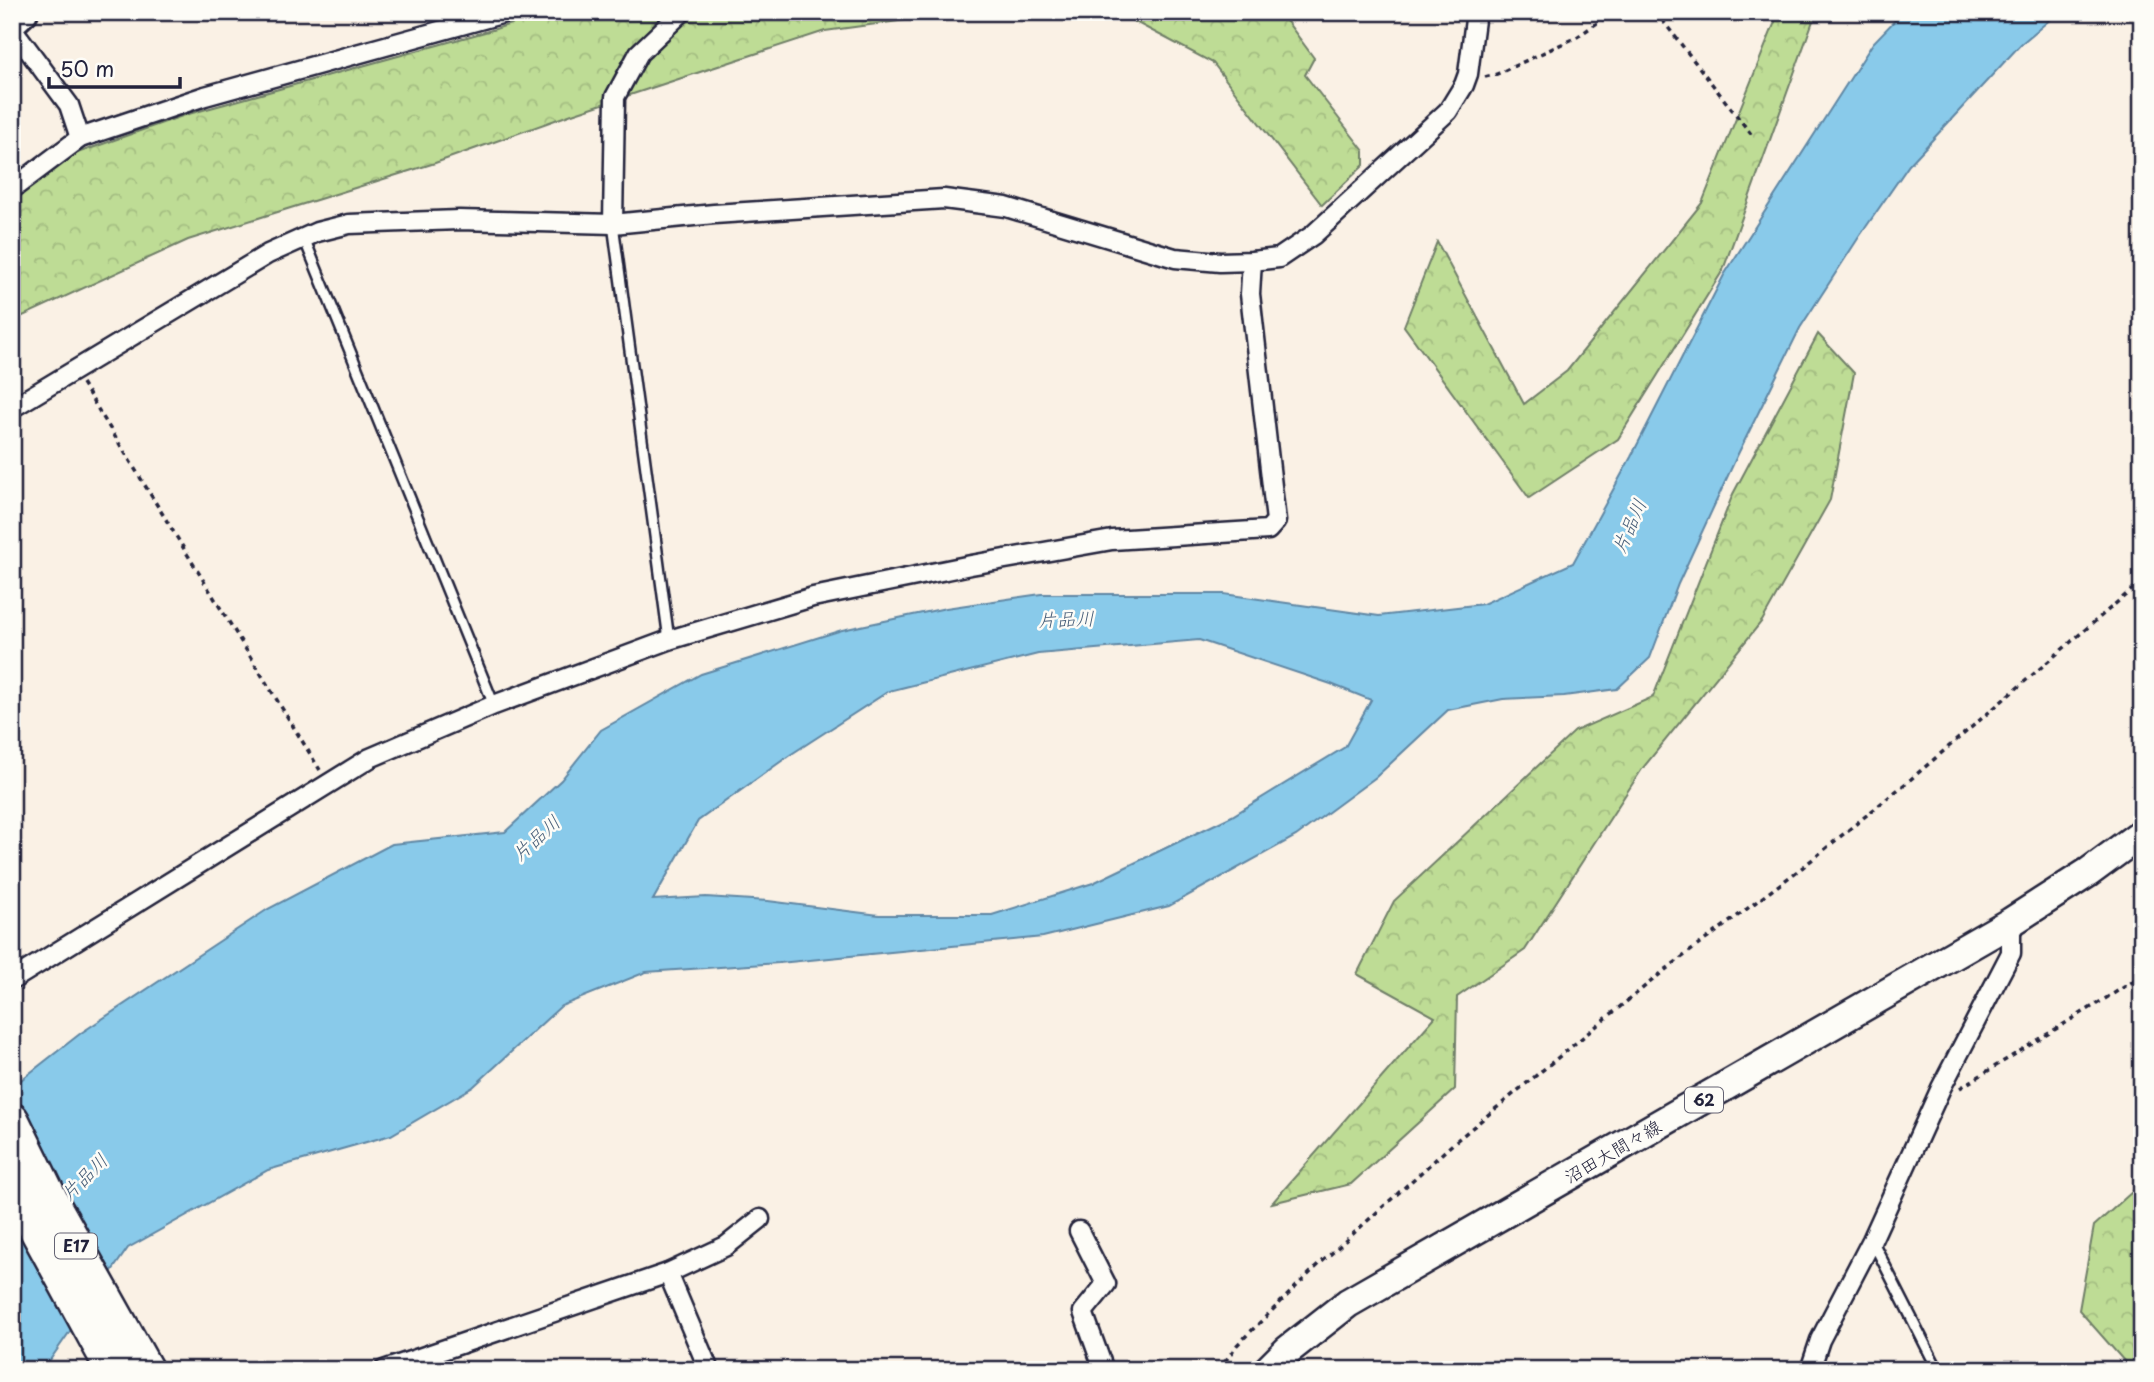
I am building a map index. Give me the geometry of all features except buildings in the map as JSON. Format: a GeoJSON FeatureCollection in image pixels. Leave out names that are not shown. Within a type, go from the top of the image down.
{"type":"FeatureCollection","features":[{"type":"Feature","properties":{"kind":"highway","name":"E17"},"geometry":{"type":"LineString","coordinates":[[12,1120],[55,1208],[146,1370]]}},
{"type":"Feature","properties":{"kind":"highway","name":"E17"},"geometry":{"type":"LineString","coordinates":[[12,1185],[113,1370]]}},
{"type":"Feature","properties":{"kind":"main road"},"geometry":{"type":"LineString","coordinates":[[12,26],[24,12]]}},
{"type":"Feature","properties":{"kind":"main road","name":"沼田大間々線"},"geometry":{"type":"LineString","coordinates":[[1268,1370],[1288,1350],[1348,1303],[2011,922],[2090,872],[2142,833]]}},
{"type":"Feature","properties":{"kind":"street"},"geometry":{"type":"LineString","coordinates":[[12,189],[80,138],[205,96],[508,12]]}},
{"type":"Feature","properties":{"kind":"street"},"geometry":{"type":"LineString","coordinates":[[613,224],[615,97],[639,53],[682,12]]}},
{"type":"Feature","properties":{"kind":"street"},"geometry":{"type":"LineString","coordinates":[[12,408],[268,254],[317,232],[349,224],[458,220],[613,224],[715,214],[944,199],[1006,207],[1175,258],[1252,261],[1279,258],[1313,235],[1439,120],[1457,98],[1468,74],[1476,12]]}},
{"type":"Feature","properties":{"kind":"street"},"geometry":{"type":"LineString","coordinates":[[12,26],[69,105],[80,138]]}},
{"type":"Feature","properties":{"kind":"street"},"geometry":{"type":"LineString","coordinates":[[12,980],[370,758],[494,705],[669,640],[813,597],[971,565],[1112,540],[1268,530],[1276,521],[1250,294],[1252,261]]}},
{"type":"Feature","properties":{"kind":"street"},"geometry":{"type":"LineString","coordinates":[[1810,1370],[1820,1340],[1872,1240],[1941,1088],[2011,953],[2011,922]]}},
{"type":"Feature","properties":{"kind":"street"},"geometry":{"type":"LineString","coordinates":[[384,1370],[668,1273],[726,1246],[760,1219]]}},
{"type":"Feature","properties":{"kind":"street"},"geometry":{"type":"LineString","coordinates":[[1079,1231],[1106,1284],[1083,1312],[1104,1370]]}},
{"type":"Feature","properties":{"kind":"street"},"geometry":{"type":"LineString","coordinates":[[668,1273],[709,1370]]}},
{"type":"Feature","properties":{"kind":"lane"},"geometry":{"type":"LineString","coordinates":[[613,224],[669,640]]}},
{"type":"Feature","properties":{"kind":"lane"},"geometry":{"type":"LineString","coordinates":[[304,238],[494,705]]}},
{"type":"Feature","properties":{"kind":"lane"},"geometry":{"type":"LineString","coordinates":[[1872,1240],[1938,1370]]}},
{"type":"Feature","properties":{"kind":"path"},"geometry":{"type":"LineString","coordinates":[[1468,74],[1483,77],[1497,74],[1577,37],[1613,12]]}},
{"type":"Feature","properties":{"kind":"path"},"geometry":{"type":"LineString","coordinates":[[1656,12],[1751,134]]}},
{"type":"Feature","properties":{"kind":"path"},"geometry":{"type":"LineString","coordinates":[[74,371],[328,784]]}},
{"type":"Feature","properties":{"kind":"path"},"geometry":{"type":"LineString","coordinates":[[1219,1370],[1237,1345],[1314,1269],[1456,1141],[1665,970],[1803,867],[1889,797],[2142,581]]}},
{"type":"Feature","properties":{"kind":"path"},"geometry":{"type":"LineString","coordinates":[[1941,1088],[1956,1091],[2142,976]]}},
{"type":"Feature","properties":{"kind":"green space"},"geometry":{"type":"Polygon","coordinates":[[[549,12],[965,12],[825,31],[572,114],[435,163],[188,240],[12,321],[12,176],[185,115],[549,12]]]}},
{"type":"Feature","properties":{"kind":"green space"},"geometry":{"type":"Polygon","coordinates":[[[1098,12],[1277,12],[1314,58],[1305,75],[1364,151],[1364,165],[1322,205],[1213,63],[1124,16],[1098,12]]]}},
{"type":"Feature","properties":{"kind":"green space"},"geometry":{"type":"Polygon","coordinates":[[[1779,12],[1819,12],[1814,18],[1723,270],[1618,439],[1529,498],[1404,326],[1437,242],[1524,404],[1567,371],[1702,203],[1779,12]]]}},
{"type":"Feature","properties":{"kind":"green space"},"geometry":{"type":"Polygon","coordinates":[[[1818,334],[1854,373],[1830,500],[1762,621],[1642,769],[1525,950],[1457,997],[1455,1089],[1351,1184],[1272,1203],[1435,1017],[1357,974],[1394,901],[1575,731],[1653,697],[1733,494],[1818,334]]]}},
{"type":"Feature","properties":{"kind":"green space"},"geometry":{"type":"Polygon","coordinates":[[[2142,1183],[2142,1370],[2132,1370],[2079,1310],[2094,1226],[2142,1183]]]}},
{"type":"Feature","properties":{"kind":"water","name":"片品川"},"geometry":{"type":"Polygon","coordinates":[[[1903,12],[2059,12],[2021,44],[1909,165],[1859,237],[1800,328],[1678,584],[1650,658],[1617,689],[1564,696],[1503,699],[1448,710],[1376,777],[1296,836],[1169,906],[1043,937],[779,963],[646,972],[561,1006],[473,1087],[391,1135],[268,1170],[128,1248],[43,1370],[12,1370],[12,1087],[81,1033],[268,909],[392,844],[505,832],[561,780],[601,730],[701,674],[842,630],[946,608],[1041,594],[1224,594],[1379,616],[1483,604],[1573,563],[1631,457],[1724,275],[1873,43],[1903,12]],[[1199,640],[1038,654],[889,691],[790,755],[698,821],[653,900],[706,897],[768,901],[879,915],[992,915],[1093,883],[1232,816],[1345,747],[1371,700],[1199,640]]]}}]}
